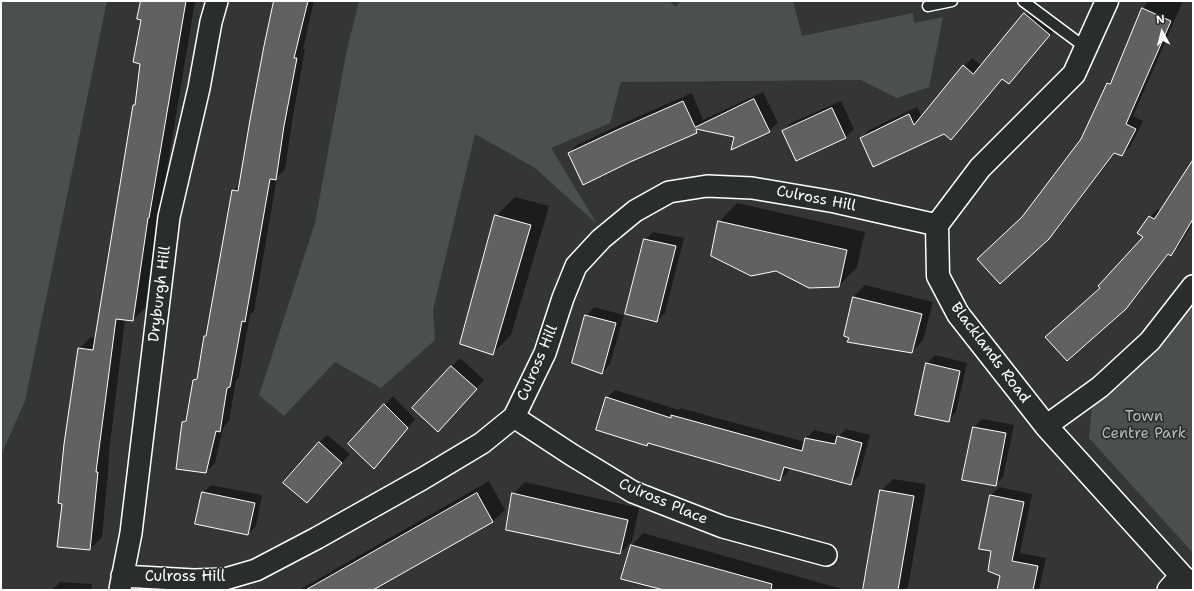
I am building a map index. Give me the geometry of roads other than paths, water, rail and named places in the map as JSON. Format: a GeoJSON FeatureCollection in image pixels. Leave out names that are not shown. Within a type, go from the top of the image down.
{"type":"FeatureCollection","features":[{"type":"Feature","properties":{"kind":"street","name":"Dryburgh Hill"},"geometry":{"type":"LineString","coordinates":[[121,583],[132,533],[169,217],[199,88],[211,22],[217,1]]}},
{"type":"Feature","properties":{"kind":"street"},"geometry":{"type":"LineString","coordinates":[[937,225],[980,168],[1074,74],[1107,1]]}},
{"type":"Feature","properties":{"kind":"street","name":"Culross Hill"},"geometry":{"type":"LineString","coordinates":[[121,583],[225,579],[256,570],[422,479],[482,443],[514,417],[545,353],[563,298],[576,266],[601,239],[636,211],[669,192],[707,186],[752,188],[835,202],[937,225]]}},
{"type":"Feature","properties":{"kind":"street","name":"Blacklands Road"},"geometry":{"type":"LineString","coordinates":[[937,225],[938,276],[958,314],[1046,426],[1181,584]]}},
{"type":"Feature","properties":{"kind":"street"},"geometry":{"type":"LineString","coordinates":[[1046,426],[1100,387],[1150,341],[1193,286]]}},
{"type":"Feature","properties":{"kind":"street","name":"Culross Place"},"geometry":{"type":"LineString","coordinates":[[514,417],[572,456],[633,492],[723,527],[826,554]]}},
{"type":"Feature","properties":{"kind":"lane"},"geometry":{"type":"LineString","coordinates":[[928,6],[952,1]]}},
{"type":"Feature","properties":{"kind":"lane"},"geometry":{"type":"LineString","coordinates":[[1023,1],[1086,48]]}},
{"type":"Feature","properties":{"kind":"park label","name":"Town Centre Park"},"geometry":{"type":"Point","coordinates":[1144,426]}}]}
